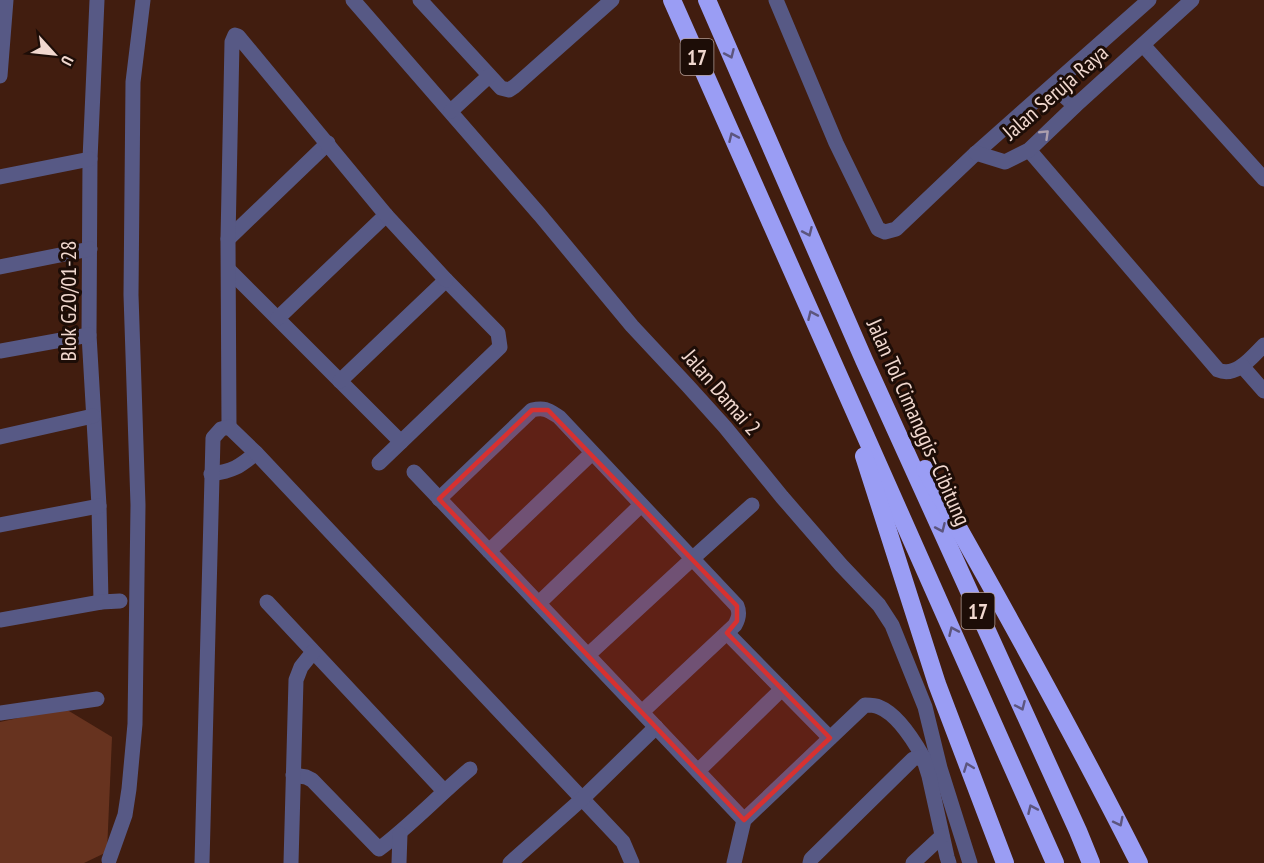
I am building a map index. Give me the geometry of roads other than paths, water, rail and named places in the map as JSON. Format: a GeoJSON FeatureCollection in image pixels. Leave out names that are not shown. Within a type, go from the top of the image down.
{"type":"FeatureCollection","features":[{"type":"Feature","properties":{"kind":"highway","name":"17"},"geometry":{"type":"LineString","coordinates":[[672,0],[1055,863]]}},
{"type":"Feature","properties":{"kind":"highway","name":"Jalan Tol Cimanggis–Cibitung"},"geometry":{"type":"LineString","coordinates":[[707,0],[864,360],[1091,863]]}},
{"type":"Feature","properties":{"kind":"highway"},"geometry":{"type":"LineString","coordinates":[[864,360],[1022,641],[1140,863]]}},
{"type":"Feature","properties":{"kind":"highway"},"geometry":{"type":"LineString","coordinates":[[836,369],[936,684],[1005,863]]}},
{"type":"Feature","properties":{"kind":"street"},"geometry":{"type":"LineString","coordinates":[[0,76],[6,0]]}},
{"type":"Feature","properties":{"kind":"street","name":"Blok G20/01-28"},"geometry":{"type":"LineString","coordinates":[[98,0],[90,159],[89,335],[99,506],[101,602]]}},
{"type":"Feature","properties":{"kind":"street"},"geometry":{"type":"LineString","coordinates":[[109,860],[125,815],[135,724],[138,506],[131,295],[132,94],[143,0]]}},
{"type":"Feature","properties":{"kind":"street","name":"Jalan Damai 2"},"geometry":{"type":"LineString","coordinates":[[353,0],[548,223],[632,326],[688,386],[833,557],[879,605],[892,625],[926,707],[940,768],[970,863]]}},
{"type":"Feature","properties":{"kind":"street"},"geometry":{"type":"LineString","coordinates":[[420,0],[489,76],[501,88],[509,90],[595,5],[612,0]]}},
{"type":"Feature","properties":{"kind":"street"},"geometry":{"type":"LineString","coordinates":[[776,0],[836,142],[878,229],[885,232],[896,229],[976,153]]}},
{"type":"Feature","properties":{"kind":"street","name":"Jalan Seruja Raya"},"geometry":{"type":"LineString","coordinates":[[976,153],[1149,0]]}},
{"type":"Feature","properties":{"kind":"street","name":"Jalan Seruja Raya"},"geometry":{"type":"LineString","coordinates":[[976,153],[1005,162],[1029,150],[1192,0]]}},
{"type":"Feature","properties":{"kind":"street"},"geometry":{"type":"LineString","coordinates":[[379,463],[500,347],[498,333],[386,215],[238,36],[234,36],[232,42],[228,239],[229,427],[623,842],[632,863]]}},
{"type":"Feature","properties":{"kind":"street"},"geometry":{"type":"LineString","coordinates":[[1143,45],[1264,179]]}},
{"type":"Feature","properties":{"kind":"street"},"geometry":{"type":"LineString","coordinates":[[451,111],[489,76]]}},
{"type":"Feature","properties":{"kind":"street"},"geometry":{"type":"LineString","coordinates":[[1053,86],[1075,106]]}},
{"type":"Feature","properties":{"kind":"street"},"geometry":{"type":"LineString","coordinates":[[228,239],[328,143]]}},
{"type":"Feature","properties":{"kind":"street"},"geometry":{"type":"LineString","coordinates":[[1029,150],[1218,370],[1225,373],[1232,372],[1242,366],[1264,345]]}},
{"type":"Feature","properties":{"kind":"street"},"geometry":{"type":"LineString","coordinates":[[0,177],[90,159]]}},
{"type":"Feature","properties":{"kind":"street"},"geometry":{"type":"LineString","coordinates":[[278,318],[386,215]]}},
{"type":"Feature","properties":{"kind":"street"},"geometry":{"type":"LineString","coordinates":[[0,267],[90,249]]}},
{"type":"Feature","properties":{"kind":"street"},"geometry":{"type":"LineString","coordinates":[[229,270],[400,442]]}},
{"type":"Feature","properties":{"kind":"street"},"geometry":{"type":"LineString","coordinates":[[340,381],[446,280]]}},
{"type":"Feature","properties":{"kind":"street"},"geometry":{"type":"LineString","coordinates":[[0,351],[89,335]]}},
{"type":"Feature","properties":{"kind":"street"},"geometry":{"type":"LineString","coordinates":[[1242,366],[1264,391]]}},
{"type":"Feature","properties":{"kind":"street"},"geometry":{"type":"LineString","coordinates":[[439,499],[531,410],[540,408],[548,410],[558,417],[739,611],[735,625],[642,712]]}},
{"type":"Feature","properties":{"kind":"street"},"geometry":{"type":"LineString","coordinates":[[0,437],[93,416]]}},
{"type":"Feature","properties":{"kind":"street"},"geometry":{"type":"LineString","coordinates":[[202,863],[213,438],[221,429],[229,427]]}},
{"type":"Feature","properties":{"kind":"street"},"geometry":{"type":"LineString","coordinates":[[211,474],[240,466],[256,453]]}},
{"type":"Feature","properties":{"kind":"street"},"geometry":{"type":"LineString","coordinates":[[489,551],[592,453]]}},
{"type":"Feature","properties":{"kind":"street"},"geometry":{"type":"LineString","coordinates":[[414,472],[744,820]]}},
{"type":"Feature","properties":{"kind":"street"},"geometry":{"type":"LineString","coordinates":[[539,603],[641,505]]}},
{"type":"Feature","properties":{"kind":"street"},"geometry":{"type":"LineString","coordinates":[[588,655],[752,505]]}},
{"type":"Feature","properties":{"kind":"street"},"geometry":{"type":"LineString","coordinates":[[0,525],[99,506]]}},
{"type":"Feature","properties":{"kind":"street"},"geometry":{"type":"LineString","coordinates":[[0,621],[101,602],[120,601]]}},
{"type":"Feature","properties":{"kind":"street"},"geometry":{"type":"LineString","coordinates":[[267,602],[444,791]]}},
{"type":"Feature","properties":{"kind":"street"},"geometry":{"type":"LineString","coordinates":[[727,633],[830,738]]}},
{"type":"Feature","properties":{"kind":"street"},"geometry":{"type":"LineString","coordinates":[[291,863],[296,680],[301,667],[313,652]]}},
{"type":"Feature","properties":{"kind":"street"},"geometry":{"type":"LineString","coordinates":[[698,771],[782,689]]}},
{"type":"Feature","properties":{"kind":"street"},"geometry":{"type":"LineString","coordinates":[[0,713],[97,699]]}},
{"type":"Feature","properties":{"kind":"street"},"geometry":{"type":"LineString","coordinates":[[734,863],[744,820],[864,705],[879,707],[893,717],[912,737],[923,757],[949,863]]}},
{"type":"Feature","properties":{"kind":"street"},"geometry":{"type":"LineString","coordinates":[[510,863],[582,799],[656,727]]}},
{"type":"Feature","properties":{"kind":"street"},"geometry":{"type":"LineString","coordinates":[[812,862],[913,759],[923,757]]}},
{"type":"Feature","properties":{"kind":"street"},"geometry":{"type":"LineString","coordinates":[[293,775],[312,780],[379,856],[444,791],[470,770]]}},
{"type":"Feature","properties":{"kind":"street"},"geometry":{"type":"LineString","coordinates":[[399,863],[400,834]]}},
{"type":"Feature","properties":{"kind":"street"},"geometry":{"type":"LineString","coordinates":[[913,863],[942,836]]}}]}
